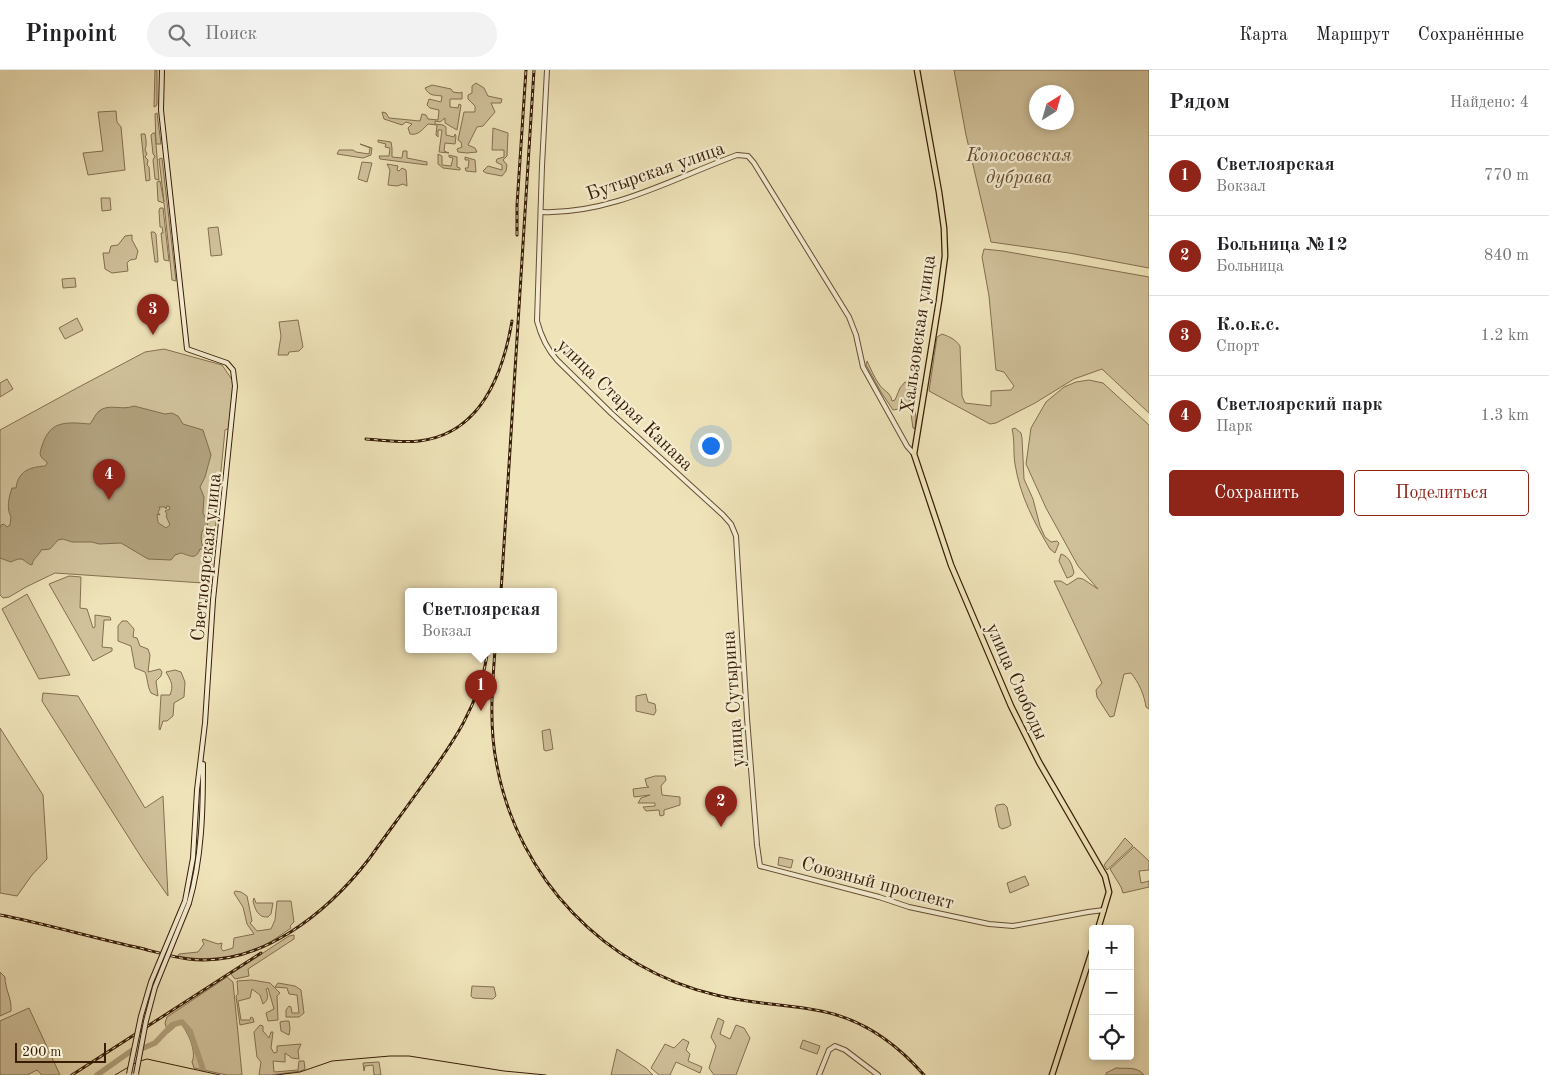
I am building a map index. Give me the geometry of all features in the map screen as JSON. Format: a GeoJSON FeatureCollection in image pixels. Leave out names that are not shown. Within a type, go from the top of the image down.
{"type":"FeatureCollection","features":[{"type":"Feature","properties":{"kind":"main road","name":"Хальзовская улица"},"geometry":{"type":"LineString","coordinates":[[914,454],[945,256],[944,228],[917,70]]}},
{"type":"Feature","properties":{"kind":"main road","name":"улица Свободы"},"geometry":{"type":"LineString","coordinates":[[914,454],[951,564],[1011,706],[1039,762],[1105,876],[1109,892],[1099,925]]}},
{"type":"Feature","properties":{"kind":"main road"},"geometry":{"type":"LineString","coordinates":[[1052,1075],[1089,960]]}},
{"type":"Feature","properties":{"kind":"street","name":"Светлоярская улица"},"geometry":{"type":"LineString","coordinates":[[162,70],[161,110],[187,350],[223,360],[230,365],[234,374],[235,386],[213,600],[202,752]]}},
{"type":"Feature","properties":{"kind":"street","name":"улица Старая Канава"},"geometry":{"type":"LineString","coordinates":[[548,70],[542,166],[537,321],[542,340],[550,353],[611,413],[723,515],[734,530]]}},
{"type":"Feature","properties":{"kind":"street","name":"Бутырская улица"},"geometry":{"type":"LineString","coordinates":[[541,212],[578,210],[607,204],[737,155],[748,156],[849,317],[856,335],[863,367],[907,446],[914,454]]}},
{"type":"Feature","properties":{"kind":"street","name":"улица Сутырина"},"geometry":{"type":"LineString","coordinates":[[734,530],[738,567],[746,718],[760,866]]}},
{"type":"Feature","properties":{"kind":"street"},"geometry":{"type":"LineString","coordinates":[[129,1075],[141,1016],[151,982],[184,901],[193,858],[197,790],[202,752]]}},
{"type":"Feature","properties":{"kind":"street"},"geometry":{"type":"LineString","coordinates":[[136,1075],[146,1021],[155,987],[190,903],[198,863],[203,790],[202,752]]}},
{"type":"Feature","properties":{"kind":"street"},"geometry":{"type":"LineString","coordinates":[[197,790],[203,790]]}},
{"type":"Feature","properties":{"kind":"street","name":"Союзный проспект"},"geometry":{"type":"LineString","coordinates":[[760,866],[879,896],[909,907],[989,924],[1013,926],[1104,910]]}},
{"type":"Feature","properties":{"kind":"street"},"geometry":{"type":"LineString","coordinates":[[819,1075],[829,1050],[835,1046],[845,1050],[878,1075]]}},
{"type":"Feature","properties":{"kind":"green space"},"geometry":{"type":"Polygon","coordinates":[[[155,70],[157,70],[157,104],[154,107],[155,70]]]}},
{"type":"Feature","properties":{"kind":"green space","name":"Копосовская дубрава"},"geometry":{"type":"Polygon","coordinates":[[[954,70],[1149,70],[1149,268],[1069,253],[991,242],[966,135],[954,70]]]}},
{"type":"Feature","properties":{"kind":"green space"},"geometry":{"type":"Polygon","coordinates":[[[476,83],[484,88],[488,96],[502,99],[501,103],[491,103],[495,112],[483,126],[477,127],[468,145],[475,148],[477,152],[458,152],[457,149],[462,147],[461,142],[458,140],[464,112],[475,112],[475,106],[468,99],[468,95],[472,93],[472,86],[476,83]]]}},
{"type":"Feature","properties":{"kind":"green space"},"geometry":{"type":"Polygon","coordinates":[[[432,85],[451,89],[453,92],[462,92],[462,99],[450,99],[450,107],[458,108],[459,104],[461,105],[457,130],[445,123],[445,118],[440,122],[435,121],[435,124],[446,127],[446,135],[454,137],[455,134],[456,136],[455,144],[445,143],[444,151],[449,153],[439,152],[442,130],[438,130],[438,137],[436,135],[437,125],[428,124],[418,133],[410,134],[408,128],[412,124],[406,122],[402,125],[384,119],[382,112],[386,113],[389,118],[420,121],[422,114],[426,115],[428,119],[438,120],[439,110],[430,108],[427,105],[429,99],[441,102],[442,96],[430,94],[425,88],[432,85]]]}},
{"type":"Feature","properties":{"kind":"green space"},"geometry":{"type":"Polygon","coordinates":[[[116,111],[117,122],[121,127],[125,170],[88,175],[83,153],[103,151],[98,112],[116,111]]]}},
{"type":"Feature","properties":{"kind":"green space"},"geometry":{"type":"Polygon","coordinates":[[[157,113],[161,144],[156,144],[155,114],[157,113]]]}},
{"type":"Feature","properties":{"kind":"green space"},"geometry":{"type":"Polygon","coordinates":[[[493,128],[508,133],[507,156],[503,160],[507,165],[506,171],[502,176],[483,171],[488,166],[502,170],[502,165],[496,162],[497,159],[504,157],[504,150],[492,150],[493,128]]]}},
{"type":"Feature","properties":{"kind":"green space"},"geometry":{"type":"Polygon","coordinates":[[[155,133],[159,180],[155,179],[153,160],[155,156],[153,154],[151,135],[155,133]]]}},
{"type":"Feature","properties":{"kind":"green space"},"geometry":{"type":"Polygon","coordinates":[[[141,134],[145,134],[145,150],[147,154],[145,157],[148,160],[147,165],[149,167],[150,180],[146,181],[141,134]]]}},
{"type":"Feature","properties":{"kind":"green space"},"geometry":{"type":"Polygon","coordinates":[[[378,140],[391,142],[392,157],[402,158],[403,151],[407,151],[407,158],[427,162],[427,165],[380,159],[379,156],[389,156],[390,148],[385,147],[386,144],[378,142],[378,140]]]}},
{"type":"Feature","properties":{"kind":"green space"},"geometry":{"type":"Polygon","coordinates":[[[360,144],[372,148],[371,155],[363,158],[337,154],[339,150],[353,150],[369,154],[370,148],[360,144]]]}},
{"type":"Feature","properties":{"kind":"green space"},"geometry":{"type":"Polygon","coordinates":[[[438,154],[442,156],[442,165],[451,166],[453,158],[449,157],[449,155],[457,157],[457,167],[460,170],[443,168],[438,164],[438,154]]]}},
{"type":"Feature","properties":{"kind":"green space"},"geometry":{"type":"Polygon","coordinates":[[[465,157],[475,160],[476,172],[466,171],[465,168],[468,168],[469,160],[465,160],[465,157]]]}},
{"type":"Feature","properties":{"kind":"green space"},"geometry":{"type":"Polygon","coordinates":[[[162,158],[176,281],[172,280],[164,203],[158,201],[157,182],[160,181],[164,202],[159,159],[162,158]]]}},
{"type":"Feature","properties":{"kind":"green space"},"geometry":{"type":"Polygon","coordinates":[[[362,162],[372,163],[367,182],[358,179],[362,162]]]}},
{"type":"Feature","properties":{"kind":"green space"},"geometry":{"type":"Polygon","coordinates":[[[387,164],[398,166],[397,170],[399,171],[402,168],[406,170],[407,186],[403,184],[397,186],[388,185],[390,170],[387,164]]]}},
{"type":"Feature","properties":{"kind":"green space"},"geometry":{"type":"Polygon","coordinates":[[[101,198],[110,198],[111,210],[102,211],[101,198]]]}},
{"type":"Feature","properties":{"kind":"green space"},"geometry":{"type":"Polygon","coordinates":[[[160,208],[163,208],[169,261],[164,260],[160,208]]]}},
{"type":"Feature","properties":{"kind":"green space"},"geometry":{"type":"Polygon","coordinates":[[[218,227],[222,255],[211,256],[208,228],[218,227]]]}},
{"type":"Feature","properties":{"kind":"green space"},"geometry":{"type":"Polygon","coordinates":[[[151,232],[156,234],[158,262],[155,262],[151,232]]]}},
{"type":"Feature","properties":{"kind":"green space"},"geometry":{"type":"Polygon","coordinates":[[[132,235],[132,240],[138,251],[136,259],[130,260],[127,263],[128,271],[112,273],[105,269],[103,253],[109,253],[111,246],[118,245],[125,236],[132,235]]]}},
{"type":"Feature","properties":{"kind":"green space"},"geometry":{"type":"Polygon","coordinates":[[[984,249],[1149,277],[1149,413],[1102,369],[1074,379],[1035,403],[996,423],[990,424],[929,391],[937,337],[942,334],[952,338],[960,346],[962,396],[965,403],[991,406],[991,391],[1011,390],[1014,386],[1004,372],[996,370],[989,296],[982,257],[984,249]]]}},
{"type":"Feature","properties":{"kind":"green space"},"geometry":{"type":"Polygon","coordinates":[[[75,278],[76,287],[63,288],[62,279],[75,278]]]}},
{"type":"Feature","properties":{"kind":"green space"},"geometry":{"type":"Polygon","coordinates":[[[77,318],[83,330],[65,339],[59,328],[77,318]]]}},
{"type":"Feature","properties":{"kind":"green space"},"geometry":{"type":"Polygon","coordinates":[[[298,320],[303,347],[299,351],[289,352],[288,355],[278,355],[281,336],[279,322],[298,320]]]}},
{"type":"Feature","properties":{"kind":"green space"},"geometry":{"type":"Polygon","coordinates":[[[164,349],[222,365],[233,381],[230,428],[225,430],[211,573],[203,583],[55,573],[9,597],[3,598],[0,595],[0,430],[145,352],[164,349]]]}},
{"type":"Feature","properties":{"kind":"green space"},"geometry":{"type":"Polygon","coordinates":[[[867,361],[877,381],[890,395],[892,401],[895,400],[905,382],[909,383],[909,400],[913,402],[916,417],[915,429],[913,428],[910,407],[893,410],[866,365],[867,361]]]}},
{"type":"Feature","properties":{"kind":"green space"},"geometry":{"type":"Polygon","coordinates":[[[7,379],[13,389],[0,397],[0,383],[7,379]]]}},
{"type":"Feature","properties":{"kind":"green space"},"geometry":{"type":"Polygon","coordinates":[[[1089,380],[1103,383],[1149,425],[1149,709],[1146,707],[1139,685],[1134,677],[1131,673],[1124,674],[1114,716],[1110,717],[1097,697],[1096,690],[1102,683],[1054,581],[1061,581],[1067,585],[1078,578],[1083,579],[1098,589],[1078,566],[1046,508],[1026,464],[1031,428],[1046,402],[1064,387],[1076,382],[1089,380]]]}},
{"type":"Feature","properties":{"kind":"green space"},"geometry":{"type":"Polygon","coordinates":[[[1015,428],[1021,433],[1022,438],[1024,479],[1033,499],[1045,537],[1051,542],[1057,541],[1059,543],[1055,553],[1050,549],[1038,529],[1020,487],[1014,460],[1012,429],[1015,428]]]}},
{"type":"Feature","properties":{"kind":"green space"},"geometry":{"type":"Polygon","coordinates":[[[1061,554],[1069,559],[1074,573],[1067,578],[1059,561],[1061,554]]]}},
{"type":"Feature","properties":{"kind":"green space"},"geometry":{"type":"Polygon","coordinates":[[[69,576],[81,577],[80,608],[87,609],[93,628],[95,627],[95,615],[110,617],[111,620],[104,620],[102,647],[112,648],[112,651],[93,661],[49,584],[69,576]]]}},
{"type":"Feature","properties":{"kind":"green space"},"geometry":{"type":"Polygon","coordinates":[[[27,594],[70,675],[39,679],[2,609],[27,594]]]}},
{"type":"Feature","properties":{"kind":"green space"},"geometry":{"type":"Polygon","coordinates":[[[122,621],[127,621],[134,629],[133,637],[137,638],[140,646],[148,649],[150,655],[148,672],[160,669],[162,672],[156,681],[158,696],[151,693],[145,672],[135,668],[131,646],[118,641],[118,626],[122,621]]]}},
{"type":"Feature","properties":{"kind":"green space"},"geometry":{"type":"Polygon","coordinates":[[[175,670],[181,672],[185,682],[184,697],[174,703],[173,716],[167,721],[163,721],[160,730],[161,695],[170,695],[172,688],[171,681],[166,672],[175,670]]]}},
{"type":"Feature","properties":{"kind":"green space"},"geometry":{"type":"Polygon","coordinates":[[[43,693],[78,696],[145,808],[163,796],[168,896],[42,701],[43,693]]]}},
{"type":"Feature","properties":{"kind":"green space"},"geometry":{"type":"Polygon","coordinates":[[[646,694],[648,702],[655,704],[656,711],[654,715],[636,711],[636,696],[646,694]]]}},
{"type":"Feature","properties":{"kind":"green space"},"geometry":{"type":"Polygon","coordinates":[[[0,728],[43,795],[47,859],[32,875],[17,896],[0,893],[0,728]]]}},
{"type":"Feature","properties":{"kind":"green space"},"geometry":{"type":"Polygon","coordinates":[[[550,729],[553,749],[546,751],[544,750],[542,731],[550,729]]]}},
{"type":"Feature","properties":{"kind":"green space"},"geometry":{"type":"Polygon","coordinates":[[[665,776],[666,780],[661,786],[662,795],[680,797],[680,805],[664,810],[664,815],[660,816],[659,810],[646,811],[643,807],[655,806],[655,803],[638,803],[641,798],[650,795],[634,797],[633,789],[649,787],[645,779],[665,776]]]}},
{"type":"Feature","properties":{"kind":"green space"},"geometry":{"type":"Polygon","coordinates":[[[1004,804],[1007,807],[1011,825],[1002,829],[999,827],[995,808],[997,805],[1004,804]]]}},
{"type":"Feature","properties":{"kind":"green space"},"geometry":{"type":"Polygon","coordinates":[[[1125,838],[1133,846],[1107,870],[1104,865],[1125,838]]]}},
{"type":"Feature","properties":{"kind":"green space"},"geometry":{"type":"Polygon","coordinates":[[[1134,847],[1149,861],[1149,870],[1139,871],[1141,883],[1149,881],[1149,887],[1123,893],[1110,869],[1134,847]]]}},
{"type":"Feature","properties":{"kind":"green space"},"geometry":{"type":"Polygon","coordinates":[[[779,857],[793,860],[791,868],[778,865],[779,857]]]}},
{"type":"Feature","properties":{"kind":"green space"},"geometry":{"type":"Polygon","coordinates":[[[1025,876],[1029,885],[1010,893],[1007,883],[1025,876]]]}},
{"type":"Feature","properties":{"kind":"green space"},"geometry":{"type":"Polygon","coordinates":[[[235,891],[247,896],[252,921],[250,923],[257,931],[271,929],[275,920],[277,901],[291,901],[294,922],[290,926],[291,928],[265,945],[245,953],[211,958],[178,956],[179,954],[198,952],[204,944],[203,939],[218,944],[222,943],[221,948],[223,951],[233,948],[234,938],[254,934],[247,924],[243,907],[234,893],[235,891]]]}},
{"type":"Feature","properties":{"kind":"green space"},"geometry":{"type":"Polygon","coordinates":[[[254,898],[256,903],[273,903],[271,914],[268,917],[262,916],[258,912],[253,901],[254,898]]]}},
{"type":"Feature","properties":{"kind":"green space"},"geometry":{"type":"Polygon","coordinates":[[[294,935],[294,939],[248,969],[249,976],[235,979],[231,974],[289,936],[294,935]]]}},
{"type":"Feature","properties":{"kind":"green space"},"geometry":{"type":"Polygon","coordinates":[[[0,972],[5,977],[11,1011],[0,1016],[0,972]]]}},
{"type":"Feature","properties":{"kind":"green space"},"geometry":{"type":"Polygon","coordinates":[[[227,977],[233,982],[242,1075],[227,1075],[194,1068],[192,1062],[193,1048],[184,1028],[181,1024],[177,1025],[168,1033],[165,1023],[167,1017],[227,977]]]}},
{"type":"Feature","properties":{"kind":"green space"},"geometry":{"type":"Polygon","coordinates":[[[252,980],[270,983],[280,993],[277,996],[278,1020],[268,1021],[266,1013],[274,1009],[268,988],[266,989],[267,999],[263,1004],[260,995],[252,989],[250,998],[238,1001],[241,1020],[250,1020],[251,1017],[254,1022],[240,1025],[236,996],[238,994],[237,981],[252,980]]]}},
{"type":"Feature","properties":{"kind":"green space"},"geometry":{"type":"Polygon","coordinates":[[[278,983],[295,986],[301,990],[304,1013],[299,1017],[286,1017],[286,1010],[289,1006],[292,1013],[299,1013],[297,995],[289,994],[287,988],[275,987],[278,983]]]}},
{"type":"Feature","properties":{"kind":"green space"},"geometry":{"type":"Polygon","coordinates":[[[472,986],[494,987],[496,996],[493,999],[473,998],[471,996],[472,986]]]}},
{"type":"Feature","properties":{"kind":"green space"},"geometry":{"type":"Polygon","coordinates":[[[29,1008],[60,1075],[42,1075],[37,1070],[27,1075],[0,1075],[0,1021],[29,1008]]]}},
{"type":"Feature","properties":{"kind":"green space"},"geometry":{"type":"Polygon","coordinates":[[[718,1018],[724,1021],[720,1034],[730,1039],[736,1025],[744,1028],[750,1038],[736,1075],[714,1075],[709,1068],[716,1046],[711,1037],[718,1018]]]}},
{"type":"Feature","properties":{"kind":"green space"},"geometry":{"type":"Polygon","coordinates":[[[289,1021],[289,1035],[281,1031],[280,1022],[289,1021]]]}},
{"type":"Feature","properties":{"kind":"green space"},"geometry":{"type":"Polygon","coordinates":[[[260,1025],[263,1026],[263,1031],[269,1038],[271,1032],[273,1032],[271,1048],[274,1053],[277,1052],[277,1046],[301,1044],[298,1051],[299,1059],[292,1058],[285,1053],[285,1062],[273,1061],[274,1072],[298,1070],[299,1061],[304,1061],[305,1069],[271,1075],[259,1075],[261,1062],[257,1057],[254,1032],[260,1025]]]}},
{"type":"Feature","properties":{"kind":"green space"},"geometry":{"type":"Polygon","coordinates":[[[683,1039],[689,1042],[686,1050],[690,1054],[688,1061],[702,1067],[700,1073],[676,1062],[670,1075],[659,1075],[651,1068],[665,1044],[674,1048],[683,1039]]]}},
{"type":"Feature","properties":{"kind":"green space"},"geometry":{"type":"Polygon","coordinates":[[[803,1040],[820,1046],[817,1054],[800,1048],[803,1040]]]}},
{"type":"Feature","properties":{"kind":"green space"},"geometry":{"type":"Polygon","coordinates":[[[617,1049],[646,1068],[653,1075],[611,1075],[617,1049]]]}},
{"type":"Feature","properties":{"kind":"green space"},"geometry":{"type":"Polygon","coordinates":[[[379,1062],[381,1075],[374,1075],[373,1065],[365,1066],[364,1071],[363,1063],[379,1062]]]}},
{"type":"Feature","properties":{"kind":"green space"},"geometry":{"type":"Polygon","coordinates":[[[1116,1068],[1135,1069],[1144,1075],[1106,1075],[1106,1073],[1116,1068]]]}},
{"type":"Feature","properties":{"kind":"shaded area"},"geometry":{"type":"Polygon","coordinates":[[[134,406],[165,414],[172,413],[178,416],[183,424],[203,430],[211,455],[200,487],[204,497],[203,513],[208,523],[201,535],[204,549],[200,549],[194,556],[181,553],[175,555],[171,560],[148,559],[121,543],[99,544],[72,542],[63,539],[58,540],[50,549],[41,550],[32,565],[21,559],[11,562],[0,558],[0,528],[4,524],[7,527],[10,525],[11,517],[8,502],[12,488],[16,488],[19,478],[26,471],[47,464],[40,453],[45,438],[50,431],[60,424],[90,424],[99,411],[103,409],[134,406]],[[169,506],[166,509],[165,507],[159,507],[158,512],[160,515],[157,514],[158,522],[166,528],[170,525],[165,511],[170,509],[169,506]]]}},
{"type":"Feature","properties":{"kind":"waterway"},"geometry":{"type":"LineString","coordinates":[[141,1049],[155,1043],[172,1025],[182,1022],[190,1031],[203,1069]]}},
{"type":"Feature","properties":{"kind":"waterway"},"geometry":{"type":"LineString","coordinates":[[97,1075],[131,1051]]}},
{"type":"Feature","properties":{"kind":"tram line"},"geometry":{"type":"LineString","coordinates":[[276,1075],[300,1072],[332,1061],[390,1056],[409,1056],[504,1071],[546,1075]]}},
{"type":"Feature","properties":{"kind":"tram line"},"geometry":{"type":"LineString","coordinates":[[115,1075],[137,1062],[147,1059],[220,1075]]}},
{"type":"Feature","properties":{"kind":"railway"},"geometry":{"type":"LineString","coordinates":[[517,235],[517,205],[526,70]]}},
{"type":"Feature","properties":{"kind":"railway"},"geometry":{"type":"LineString","coordinates":[[501,588],[534,70]]}},
{"type":"Feature","properties":{"kind":"railway"},"geometry":{"type":"LineString","coordinates":[[366,439],[399,442],[419,441],[440,436],[458,427],[473,414],[495,380],[508,341],[512,321]]}},
{"type":"Feature","properties":{"kind":"railway"},"geometry":{"type":"LineString","coordinates":[[0,915],[188,959],[215,959],[241,955],[266,945],[290,932],[313,916],[334,898],[369,859],[433,771],[464,723],[479,688],[487,653]]}},
{"type":"Feature","properties":{"kind":"railway"},"geometry":{"type":"LineString","coordinates":[[495,653],[492,694],[494,751],[508,807],[524,845],[546,881],[573,913],[603,941],[638,964],[676,982],[729,998],[821,1011],[851,1020],[878,1034],[890,1043],[924,1075]]}},
{"type":"Feature","properties":{"kind":"railway"},"geometry":{"type":"LineString","coordinates":[[72,1075],[261,953]]}},
{"type":"Feature","properties":{"kind":"place","name":"К.о.к.с."},"geometry":{"type":"Point","coordinates":[153,335]}},
{"type":"Feature","properties":{"kind":"place","name":"Светлоярский парк"},"geometry":{"type":"Point","coordinates":[109,500]}},
{"type":"Feature","properties":{"kind":"place","name":"Светлоярская"},"geometry":{"type":"Point","coordinates":[481,711]}},
{"type":"Feature","properties":{"kind":"place","name":"Больница №12"},"geometry":{"type":"Point","coordinates":[721,827]}}]}
